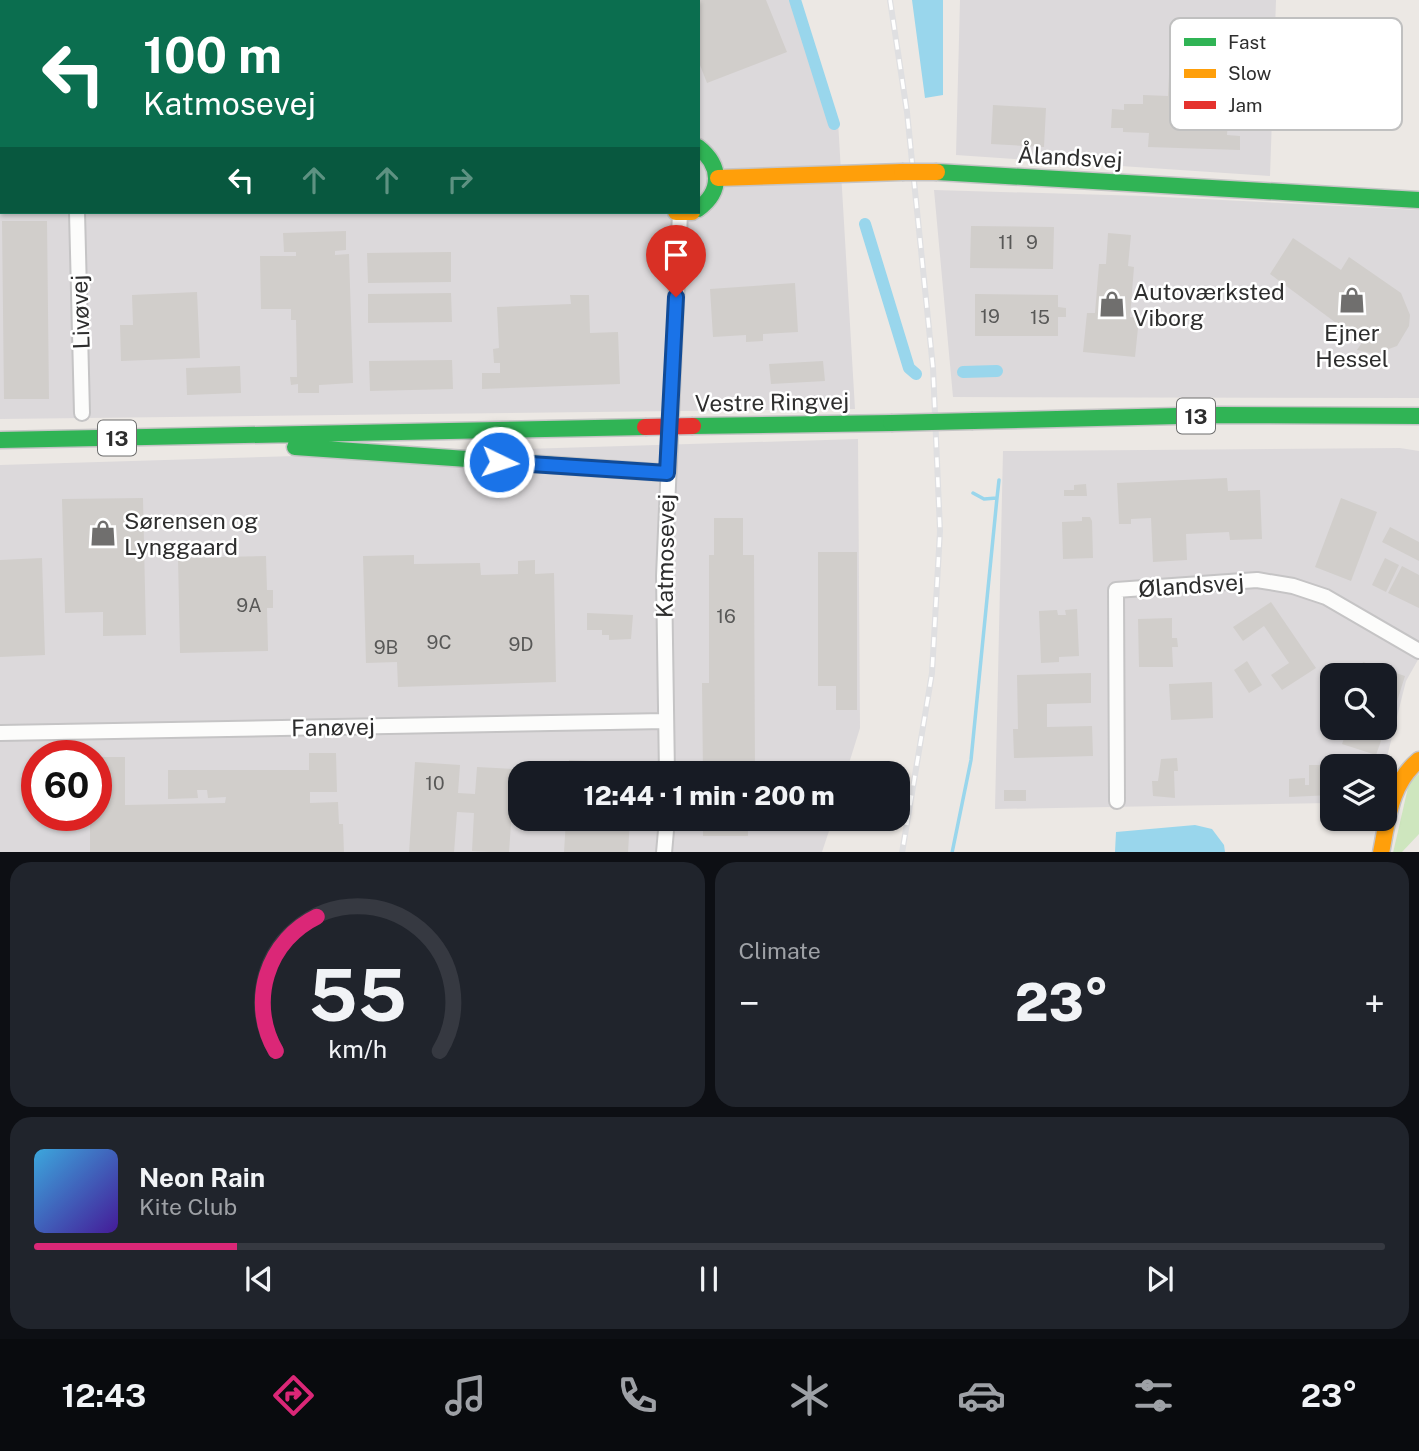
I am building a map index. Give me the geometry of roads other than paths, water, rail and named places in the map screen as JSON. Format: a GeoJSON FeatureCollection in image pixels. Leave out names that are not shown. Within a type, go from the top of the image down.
{"type":"FeatureCollection","features":[{"type":"Feature","properties":{"kind":"main road"},"geometry":{"type":"LineString","coordinates":[[700,149],[712,159],[718,178],[711,200],[700,208]]}},
{"type":"Feature","properties":{"kind":"main road","name":"Ålandsvej"},"geometry":{"type":"LineString","coordinates":[[718,178],[937,172],[1419,200]]}},
{"type":"Feature","properties":{"kind":"main road","name":"Vestre Ringvej"},"geometry":{"type":"LineString","coordinates":[[0,440],[1232,415],[1419,416]]}},
{"type":"Feature","properties":{"kind":"main road"},"geometry":{"type":"LineString","coordinates":[[235,436],[270,445],[667,473]]}},
{"type":"Feature","properties":{"kind":"main road"},"geometry":{"type":"LineString","coordinates":[[1381,852],[1397,783],[1410,765],[1419,760]]}},
{"type":"Feature","properties":{"kind":"street","name":"Livøvej"},"geometry":{"type":"LineString","coordinates":[[77,214],[82,413]]}},
{"type":"Feature","properties":{"kind":"street","name":"Katmosevej"},"geometry":{"type":"LineString","coordinates":[[667,761],[664,576],[667,473],[683,214]]}},
{"type":"Feature","properties":{"kind":"street","name":"Ølandsvej"},"geometry":{"type":"LineString","coordinates":[[1117,801],[1115,590],[1257,580],[1293,586],[1326,597],[1419,651]]}},
{"type":"Feature","properties":{"kind":"street","name":"Fanøvej"},"geometry":{"type":"LineString","coordinates":[[0,733],[666,721]]}},
{"type":"Feature","properties":{"kind":"street"},"geometry":{"type":"LineString","coordinates":[[664,852],[666,831]]}},
{"type":"Feature","properties":{"kind":"water"},"geometry":{"type":"Polygon","coordinates":[[[912,0],[943,0],[943,95],[925,98],[912,0]]]}},
{"type":"Feature","properties":{"kind":"water"},"geometry":{"type":"Polygon","coordinates":[[[1195,825],[1212,829],[1224,845],[1225,852],[1115,852],[1116,832],[1195,825]]]}},
{"type":"Feature","properties":{"kind":"waterway"},"geometry":{"type":"LineString","coordinates":[[795,0],[834,124]]}},
{"type":"Feature","properties":{"kind":"waterway"},"geometry":{"type":"LineString","coordinates":[[865,224],[909,368],[916,374]]}},
{"type":"Feature","properties":{"kind":"waterway"},"geometry":{"type":"LineString","coordinates":[[963,372],[997,371]]}},
{"type":"Feature","properties":{"kind":"waterway"},"geometry":{"type":"LineString","coordinates":[[973,493],[984,499],[997,498],[999,480]]}},
{"type":"Feature","properties":{"kind":"waterway"},"geometry":{"type":"LineString","coordinates":[[952,852],[971,760],[997,498]]}},
{"type":"Feature","properties":{"kind":"railway"},"geometry":{"type":"LineString","coordinates":[[890,0],[907,112],[933,368],[940,531],[932,673],[902,852]]}},
{"type":"Feature","properties":{"kind":"place","name":"Ejner Hessel"},"geometry":{"type":"Point","coordinates":[1352,300]}},
{"type":"Feature","properties":{"kind":"place","name":"Autoværksted Viborg"},"geometry":{"type":"Point","coordinates":[1112,304]}},
{"type":"Feature","properties":{"kind":"place","name":"Sørensen og Lynggaard"},"geometry":{"type":"Point","coordinates":[103,533]}}]}
